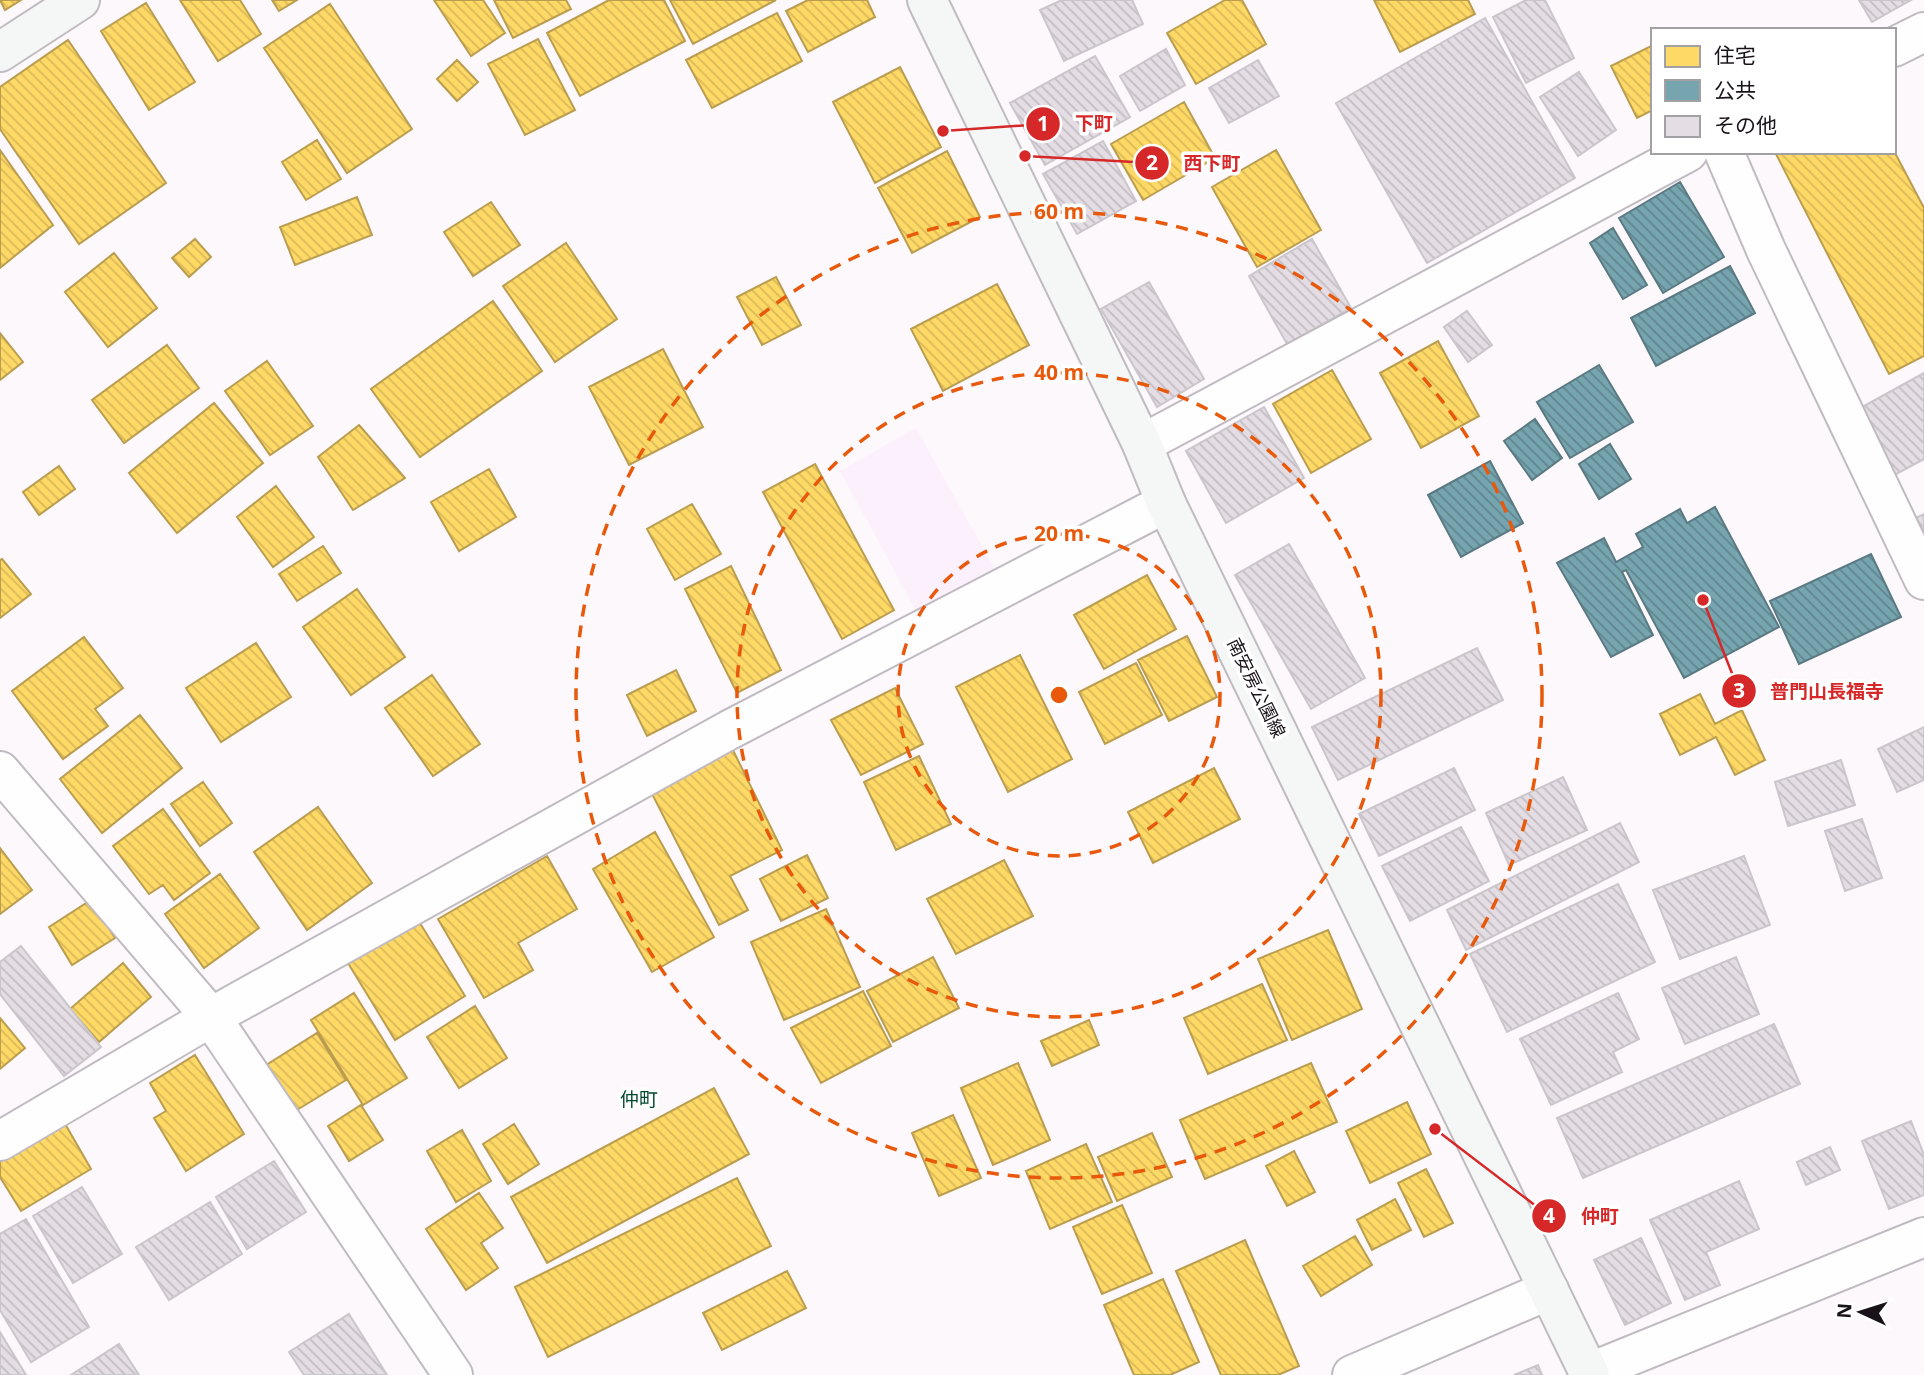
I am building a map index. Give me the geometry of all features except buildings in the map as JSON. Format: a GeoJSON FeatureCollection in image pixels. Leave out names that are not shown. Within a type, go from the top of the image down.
{"type":"FeatureCollection","features":[{"type":"Feature","properties":{"kind":"main road"},"geometry":{"type":"LineString","coordinates":[[0,52],[80,0]]}},
{"type":"Feature","properties":{"kind":"main road","name":"南安房公園線"},"geometry":{"type":"LineString","coordinates":[[927,0],[1142,444],[1166,503],[1589,1374]]}},
{"type":"Feature","properties":{"kind":"street"},"geometry":{"type":"LineString","coordinates":[[1896,46],[1924,32]]}},
{"type":"Feature","properties":{"kind":"street"},"geometry":{"type":"LineString","coordinates":[[1142,444],[1684,154]]}},
{"type":"Feature","properties":{"kind":"street"},"geometry":{"type":"LineString","coordinates":[[1725,154],[1766,250],[1924,580]]}},
{"type":"Feature","properties":{"kind":"street"},"geometry":{"type":"LineString","coordinates":[[0,1141],[211,1017],[729,730],[1166,503]]}},
{"type":"Feature","properties":{"kind":"street"},"geometry":{"type":"LineString","coordinates":[[0,771],[211,1017],[453,1375]]}},
{"type":"Feature","properties":{"kind":"street"},"geometry":{"type":"LineString","coordinates":[[1589,1374],[1924,1237]]}},
{"type":"Feature","properties":{"kind":"street"},"geometry":{"type":"LineString","coordinates":[[1352,1375],[1549,1290]]}},
{"type":"Feature","properties":{"kind":"shaded area"},"geometry":{"type":"Polygon","coordinates":[[[916,428],[997,573],[919,616],[840,471],[916,428]]]}},
{"type":"Feature","properties":{"kind":"place","name":"下町"},"geometry":{"type":"Point","coordinates":[943,131]}},
{"type":"Feature","properties":{"kind":"place","name":"西下町"},"geometry":{"type":"Point","coordinates":[1025,156]}},
{"type":"Feature","properties":{"kind":"place","name":"普門山長福寺"},"geometry":{"type":"Point","coordinates":[1703,600]}},
{"type":"Feature","properties":{"kind":"place","name":"仲町"},"geometry":{"type":"Point","coordinates":[1435,1129]}},
{"type":"Feature","properties":{"kind":"district","name":"仲町"},"geometry":{"type":"Point","coordinates":[639,1099]}}]}
